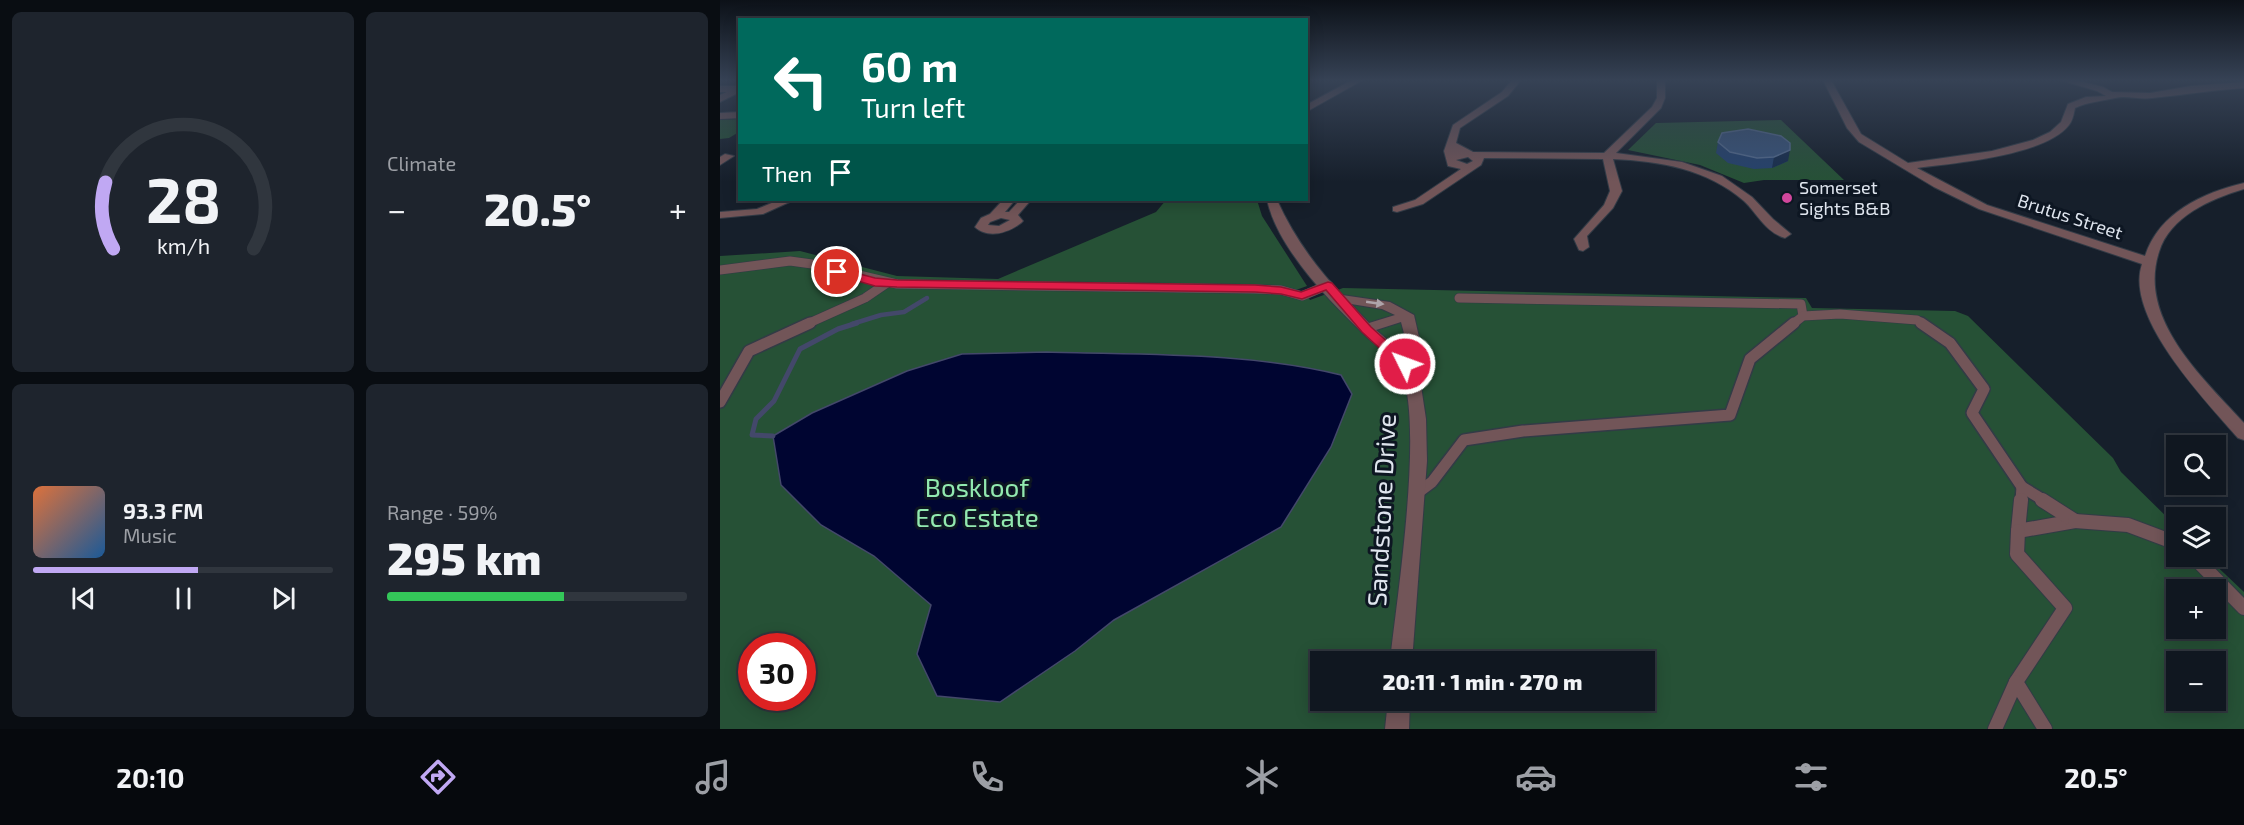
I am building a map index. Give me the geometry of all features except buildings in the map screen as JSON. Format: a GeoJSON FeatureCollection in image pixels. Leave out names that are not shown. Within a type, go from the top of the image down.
{"type":"FeatureCollection","features":[{"type":"Feature","properties":{"kind":"street"},"geometry":{"type":"LineString","coordinates":[[1440,189],[1450,160],[1449,151],[1456,127],[1475,114]]}},
{"type":"Feature","properties":{"kind":"street"},"geometry":{"type":"LineString","coordinates":[[1607,156],[1650,114]]}},
{"type":"Feature","properties":{"kind":"street","name":"Brutus Street"},"geometry":{"type":"LineString","coordinates":[[1846,114],[1854,132],[1879,150],[1983,207],[2146,261]]}},
{"type":"Feature","properties":{"kind":"street"},"geometry":{"type":"LineString","coordinates":[[1909,166],[2005,151],[2044,140],[2065,124],[2068,114]]}},
{"type":"Feature","properties":{"kind":"street"},"geometry":{"type":"LineString","coordinates":[[720,116],[738,116]]}},
{"type":"Feature","properties":{"kind":"street"},"geometry":{"type":"LineString","coordinates":[[1452,145],[1474,160]]}},
{"type":"Feature","properties":{"kind":"street"},"geometry":{"type":"LineString","coordinates":[[1450,160],[1458,155],[1474,160],[1508,156],[1607,156],[1661,160],[1707,174],[1731,186],[1748,198],[1772,227],[1785,234]]}},
{"type":"Feature","properties":{"kind":"street"},"geometry":{"type":"LineString","coordinates":[[1583,248],[1580,239],[1582,235],[1609,206],[1616,191],[1607,156]]}},
{"type":"Feature","properties":{"kind":"street"},"geometry":{"type":"LineString","coordinates":[[1397,209],[1415,204],[1440,189],[1474,160]]}},
{"type":"Feature","properties":{"kind":"street"},"geometry":{"type":"LineString","coordinates":[[2244,186],[2214,196],[2181,213],[2167,225],[2146,261],[2147,297],[2156,321],[2182,359],[2244,434]]}},
{"type":"Feature","properties":{"kind":"street"},"geometry":{"type":"LineString","coordinates":[[720,215],[759,212],[786,201]]}},
{"type":"Feature","properties":{"kind":"street"},"geometry":{"type":"LineString","coordinates":[[996,216],[1009,201]]}},
{"type":"Feature","properties":{"kind":"street"},"geometry":{"type":"LineString","coordinates":[[1012,215],[1017,221],[1005,228],[988,230],[981,227],[982,222],[996,216],[1012,215],[1025,201]]}},
{"type":"Feature","properties":{"kind":"street"},"geometry":{"type":"LineString","coordinates":[[1272,201],[1276,215],[1285,231],[1328,285],[1340,299],[1366,329],[1405,364],[1412,336],[1411,324],[1407,315],[1385,305],[1340,299]]}},
{"type":"Feature","properties":{"kind":"street"},"geometry":{"type":"LineString","coordinates":[[1366,329],[1407,315]]}},
{"type":"Feature","properties":{"kind":"street","name":"Sandstone Drive"},"geometry":{"type":"LineString","coordinates":[[1402,651],[1416,494],[1418,413],[1415,386],[1405,364]]}},
{"type":"Feature","properties":{"kind":"street"},"geometry":{"type":"LineString","coordinates":[[1397,729],[1398,711]]}},
{"type":"Feature","properties":{"kind":"lane"},"geometry":{"type":"LineString","coordinates":[[720,270],[799,262],[875,282],[887,283],[1255,289],[1281,290],[1302,296],[1328,285]]}},
{"type":"Feature","properties":{"kind":"lane"},"geometry":{"type":"LineString","coordinates":[[720,402],[749,351],[865,298],[887,283]]}},
{"type":"Feature","properties":{"kind":"lane"},"geometry":{"type":"LineString","coordinates":[[1459,298],[1801,304],[1803,316]]}},
{"type":"Feature","properties":{"kind":"lane"},"geometry":{"type":"LineString","coordinates":[[1416,494],[1432,482],[1464,440],[1523,431],[1730,416],[1750,358],[1803,316],[1840,314],[1917,320],[1950,343],[1984,388],[1972,413],[2022,487],[2075,521]]}},
{"type":"Feature","properties":{"kind":"lane"},"geometry":{"type":"LineString","coordinates":[[1995,729],[2016,682],[2065,608],[2017,554],[2022,487]]}},
{"type":"Feature","properties":{"kind":"lane"},"geometry":{"type":"LineString","coordinates":[[2018,531],[2075,521],[2128,525],[2166,539]]}},
{"type":"Feature","properties":{"kind":"lane"},"geometry":{"type":"LineString","coordinates":[[2204,567],[2244,608]]}},
{"type":"Feature","properties":{"kind":"lane"},"geometry":{"type":"LineString","coordinates":[[2016,682],[2045,729]]}},
{"type":"Feature","properties":{"kind":"green space"},"geometry":{"type":"Polygon","coordinates":[[[738,119],[738,133],[729,138],[720,139],[720,120],[738,119]]]}},
{"type":"Feature","properties":{"kind":"green space"},"geometry":{"type":"Polygon","coordinates":[[[1781,120],[1844,180],[1764,180],[1744,183],[1700,165],[1628,150],[1656,123],[1781,120]]]}},
{"type":"Feature","properties":{"kind":"green space","name":"Boskloof Eco Estate"},"geometry":{"type":"Polygon","coordinates":[[[1165,201],[1257,201],[1262,216],[1307,286],[1296,290],[1306,294],[1310,300],[1343,288],[1806,298],[1812,308],[1955,311],[1968,316],[2113,458],[2121,472],[2166,516],[2166,567],[2218,567],[2244,592],[2244,729],[720,729],[720,256],[800,251],[897,276],[998,279],[1156,212],[1165,201]]]}},
{"type":"Feature","properties":{"kind":"water"},"geometry":{"type":"Polygon","coordinates":[[[1047,352],[1195,356],[1270,362],[1341,375],[1352,394],[1331,447],[1281,527],[1114,620],[1075,651],[1000,702],[937,696],[917,654],[931,605],[874,556],[821,525],[781,485],[773,436],[812,413],[907,371],[962,354],[1047,352]]]}},
{"type":"Feature","properties":{"kind":"waterway"},"geometry":{"type":"LineString","coordinates":[[852,324],[881,315],[904,312],[927,298]]}},
{"type":"Feature","properties":{"kind":"waterway"},"geometry":{"type":"LineString","coordinates":[[773,436],[752,435],[756,419],[774,401],[800,349],[838,329],[857,323]]}},
{"type":"Feature","properties":{"kind":"place","name":"Somerset Sights B&B"},"geometry":{"type":"Point","coordinates":[1787,198]}},
{"type":"Feature","properties":{"kind":"route"},"geometry":{"type":"LineString","coordinates":[[837,272],[875,282],[897,284],[1255,289],[1281,290],[1302,296],[1328,285],[1366,329],[1405,364]]}}]}
